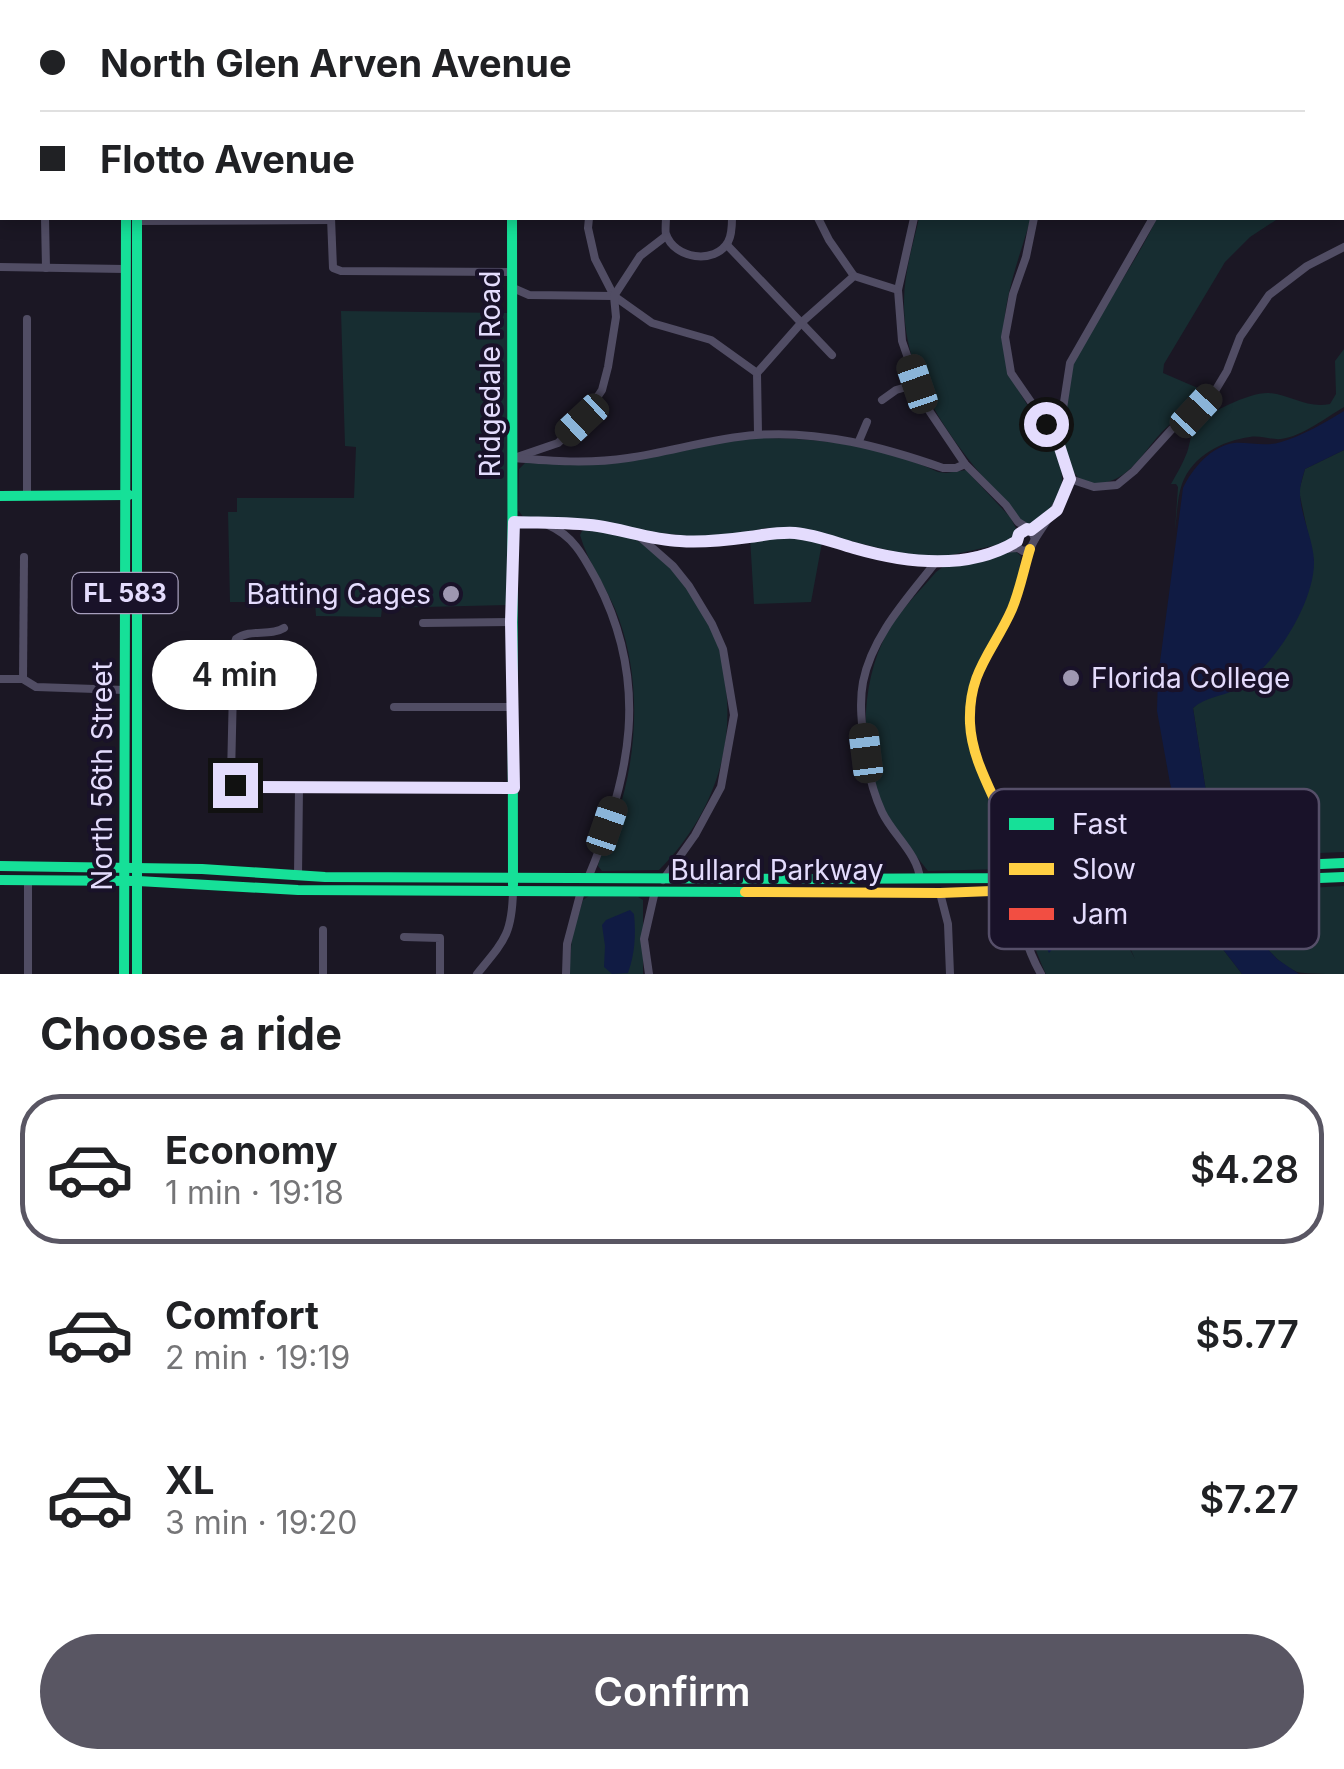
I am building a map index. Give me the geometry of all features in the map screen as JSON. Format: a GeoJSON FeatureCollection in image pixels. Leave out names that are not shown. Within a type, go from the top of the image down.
{"type":"FeatureCollection","features":[{"type":"Feature","properties":{"kind":"main road","name":"North 56th Street"},"geometry":{"type":"LineString","coordinates":[[124,974],[124,881],[131,867],[138,751],[138,491],[131,336],[133,220]]}},
{"type":"Feature","properties":{"kind":"main road","name":"Ridgedale Road"},"geometry":{"type":"LineString","coordinates":[[512,220],[513,884]]}},
{"type":"Feature","properties":{"kind":"main road","name":"North 56th Street"},"geometry":{"type":"LineString","coordinates":[[131,336],[126,397],[125,640],[131,867],[138,881],[137,974]]}},
{"type":"Feature","properties":{"kind":"main road"},"geometry":{"type":"LineString","coordinates":[[126,397],[132,403],[131,430],[137,442]]}},
{"type":"Feature","properties":{"kind":"main road"},"geometry":{"type":"LineString","coordinates":[[0,496],[126,496],[138,491]]}},
{"type":"Feature","properties":{"kind":"main road"},"geometry":{"type":"LineString","coordinates":[[991,789],[975,754],[971,700],[978,672],[1022,583],[1025,540]]}},
{"type":"Feature","properties":{"kind":"main road"},"geometry":{"type":"LineString","coordinates":[[126,549],[130,560],[130,596],[138,602]]}},
{"type":"Feature","properties":{"kind":"main road"},"geometry":{"type":"LineString","coordinates":[[125,640],[132,677],[137,681]]}},
{"type":"Feature","properties":{"kind":"main road"},"geometry":{"type":"LineString","coordinates":[[126,690],[132,700],[133,741],[138,751]]}},
{"type":"Feature","properties":{"kind":"main road","name":"Bullard Parkway"},"geometry":{"type":"LineString","coordinates":[[1319,865],[1344,863]]}},
{"type":"Feature","properties":{"kind":"main road","name":"Bullard Parkway"},"geometry":{"type":"LineString","coordinates":[[0,866],[219,870],[513,884],[581,891],[989,893]]}},
{"type":"Feature","properties":{"kind":"main road","name":"Bullard Parkway"},"geometry":{"type":"LineString","coordinates":[[1319,878],[1344,877]]}},
{"type":"Feature","properties":{"kind":"main road","name":"Bullard Parkway"},"geometry":{"type":"LineString","coordinates":[[0,880],[138,881],[298,890],[588,878],[989,878]]}},
{"type":"Feature","properties":{"kind":"street"},"geometry":{"type":"LineString","coordinates":[[46,220],[46,268]]}},
{"type":"Feature","properties":{"kind":"street"},"geometry":{"type":"LineString","coordinates":[[331,220],[333,268],[340,271],[512,272]]}},
{"type":"Feature","properties":{"kind":"street"},"geometry":{"type":"LineString","coordinates":[[513,458],[558,442],[582,420],[602,390],[616,317],[614,296],[595,260],[590,220]]}},
{"type":"Feature","properties":{"kind":"street"},"geometry":{"type":"LineString","coordinates":[[666,220],[666,236],[685,254],[702,258],[727,245],[732,220]]}},
{"type":"Feature","properties":{"kind":"street"},"geometry":{"type":"LineString","coordinates":[[819,220],[854,276],[898,290]]}},
{"type":"Feature","properties":{"kind":"street"},"geometry":{"type":"LineString","coordinates":[[914,220],[898,290],[902,341],[930,412],[965,464],[1006,504],[1025,540]]}},
{"type":"Feature","properties":{"kind":"street"},"geometry":{"type":"LineString","coordinates":[[514,522],[595,525],[674,541],[792,533],[823,537],[865,551],[935,562],[954,561],[1025,540],[1057,510],[1070,479],[1058,442],[1011,373],[1006,336],[1034,220]]}},
{"type":"Feature","properties":{"kind":"street"},"geometry":{"type":"LineString","coordinates":[[1058,442],[1070,363],[1152,220]]}},
{"type":"Feature","properties":{"kind":"street"},"geometry":{"type":"LineString","coordinates":[[614,296],[640,256],[666,236]]}},
{"type":"Feature","properties":{"kind":"street"},"geometry":{"type":"LineString","coordinates":[[727,245],[832,354]]}},
{"type":"Feature","properties":{"kind":"street"},"geometry":{"type":"LineString","coordinates":[[1070,479],[1094,487],[1116,485],[1134,470],[1214,392],[1227,372],[1240,336],[1269,295],[1307,266],[1344,247]]}},
{"type":"Feature","properties":{"kind":"street"},"geometry":{"type":"LineString","coordinates":[[0,267],[131,269]]}},
{"type":"Feature","properties":{"kind":"street"},"geometry":{"type":"LineString","coordinates":[[758,434],[757,373],[802,322],[854,276]]}},
{"type":"Feature","properties":{"kind":"street"},"geometry":{"type":"LineString","coordinates":[[514,288],[529,296],[614,296],[652,323],[711,340],[757,373]]}},
{"type":"Feature","properties":{"kind":"street"},"geometry":{"type":"LineString","coordinates":[[27,319],[27,496]]}},
{"type":"Feature","properties":{"kind":"street"},"geometry":{"type":"LineString","coordinates":[[882,400],[896,390],[917,384]]}},
{"type":"Feature","properties":{"kind":"street"},"geometry":{"type":"LineString","coordinates":[[858,441],[867,422]]}},
{"type":"Feature","properties":{"kind":"street"},"geometry":{"type":"LineString","coordinates":[[513,458],[599,462],[758,434],[858,441],[943,468],[965,464]]}},
{"type":"Feature","properties":{"kind":"street"},"geometry":{"type":"LineString","coordinates":[[543,523],[559,530],[581,549]]}},
{"type":"Feature","properties":{"kind":"street"},"geometry":{"type":"LineString","coordinates":[[572,524],[616,621],[626,657],[630,716],[615,804],[588,878]]}},
{"type":"Feature","properties":{"kind":"street"},"geometry":{"type":"LineString","coordinates":[[637,534],[670,561],[712,624],[723,649],[734,716],[722,786],[695,835],[655,892],[644,939],[649,974]]}},
{"type":"Feature","properties":{"kind":"street"},"geometry":{"type":"LineString","coordinates":[[670,561],[674,541]]}},
{"type":"Feature","properties":{"kind":"street"},"geometry":{"type":"LineString","coordinates":[[24,558],[24,679]]}},
{"type":"Feature","properties":{"kind":"street"},"geometry":{"type":"LineString","coordinates":[[920,879],[918,866],[877,800],[869,775],[861,716],[863,681],[875,650],[890,621],[935,562]]}},
{"type":"Feature","properties":{"kind":"street"},"geometry":{"type":"LineString","coordinates":[[424,623],[511,622]]}},
{"type":"Feature","properties":{"kind":"street"},"geometry":{"type":"LineString","coordinates":[[284,628],[276,632],[249,632],[236,639],[234,645],[235,785],[514,788]]}},
{"type":"Feature","properties":{"kind":"street"},"geometry":{"type":"LineString","coordinates":[[0,679],[24,679],[36,687],[126,690]]}},
{"type":"Feature","properties":{"kind":"street"},"geometry":{"type":"LineString","coordinates":[[394,707],[512,707]]}},
{"type":"Feature","properties":{"kind":"street"},"geometry":{"type":"LineString","coordinates":[[298,876],[299,788]]}},
{"type":"Feature","properties":{"kind":"street"},"geometry":{"type":"LineString","coordinates":[[28,880],[28,974]]}},
{"type":"Feature","properties":{"kind":"street"},"geometry":{"type":"LineString","coordinates":[[477,974],[502,944],[510,927],[513,884]]}},
{"type":"Feature","properties":{"kind":"street"},"geometry":{"type":"LineString","coordinates":[[566,974],[567,944],[581,891]]}},
{"type":"Feature","properties":{"kind":"street"},"geometry":{"type":"LineString","coordinates":[[940,894],[948,924],[950,974]]}},
{"type":"Feature","properties":{"kind":"street"},"geometry":{"type":"LineString","coordinates":[[323,974],[324,930]]}},
{"type":"Feature","properties":{"kind":"street"},"geometry":{"type":"LineString","coordinates":[[404,938],[440,938],[440,974]]}},
{"type":"Feature","properties":{"kind":"street"},"geometry":{"type":"LineString","coordinates":[[1029,949],[1041,974]]}},
{"type":"Feature","properties":{"kind":"green space"},"geometry":{"type":"Polygon","coordinates":[[[919,220],[1030,220],[1011,284],[1004,329],[1011,377],[1053,446],[1062,478],[1060,494],[1051,510],[1035,526],[1027,527],[984,478],[927,396],[907,334],[907,270],[919,220]]]}},
{"type":"Feature","properties":{"kind":"green space"},"geometry":{"type":"Polygon","coordinates":[[[1156,220],[1276,220],[1250,237],[1225,262],[1164,364],[1163,373],[1207,392],[1121,476],[1092,484],[1078,477],[1069,463],[1065,443],[1066,399],[1073,364],[1156,220]]]}},
{"type":"Feature","properties":{"kind":"green space"},"geometry":{"type":"Polygon","coordinates":[[[341,311],[508,313],[508,605],[382,608],[381,617],[316,616],[315,602],[230,602],[228,512],[237,512],[237,498],[354,498],[356,447],[345,446],[341,311]]]}},
{"type":"Feature","properties":{"kind":"green space"},"geometry":{"type":"Polygon","coordinates":[[[1344,349],[1344,407],[1289,437],[1250,437],[1229,442],[1201,457],[1182,484],[1175,530],[1178,487],[1171,484],[1197,425],[1230,404],[1261,394],[1277,394],[1314,405],[1330,404],[1336,394],[1335,361],[1344,349]]]}},
{"type":"Feature","properties":{"kind":"green space"},"geometry":{"type":"Polygon","coordinates":[[[756,438],[849,445],[894,455],[938,472],[966,470],[1010,517],[1017,530],[1012,543],[1007,545],[925,559],[804,530],[766,528],[697,537],[524,518],[518,510],[519,469],[525,463],[610,464],[756,438]]]}},
{"type":"Feature","properties":{"kind":"green space"},"geometry":{"type":"Polygon","coordinates":[[[1344,450],[1344,852],[1319,853],[1319,789],[1206,789],[1193,708],[1202,700],[1235,690],[1314,562],[1299,491],[1305,469],[1344,450]]]}},
{"type":"Feature","properties":{"kind":"green space"},"geometry":{"type":"Polygon","coordinates":[[[589,528],[623,534],[662,557],[708,622],[722,662],[726,734],[715,784],[692,829],[659,870],[602,871],[598,866],[617,816],[629,768],[634,692],[619,619],[580,535],[589,528]]]}},
{"type":"Feature","properties":{"kind":"green space"},"geometry":{"type":"Polygon","coordinates":[[[771,532],[823,537],[811,602],[754,604],[750,537],[771,532]]]}},
{"type":"Feature","properties":{"kind":"green space"},"geometry":{"type":"Polygon","coordinates":[[[1015,551],[1021,556],[1017,588],[992,638],[966,725],[989,789],[989,869],[928,871],[890,819],[873,780],[869,759],[866,715],[878,652],[903,609],[944,566],[1015,551]]]}},
{"type":"Feature","properties":{"kind":"green space"},"geometry":{"type":"Polygon","coordinates":[[[1344,886],[1344,974],[1297,972],[1268,949],[1319,949],[1319,887],[1344,886]]]}},
{"type":"Feature","properties":{"kind":"green space"},"geometry":{"type":"Polygon","coordinates":[[[589,896],[643,900],[643,974],[569,974],[572,936],[583,900],[589,896]]]}},
{"type":"Feature","properties":{"kind":"green space"},"geometry":{"type":"Polygon","coordinates":[[[1036,949],[1130,949],[1135,959],[1131,949],[1223,949],[1242,974],[1046,974],[1036,949]]]}},
{"type":"Feature","properties":{"kind":"water"},"geometry":{"type":"Polygon","coordinates":[[[1344,411],[1344,450],[1305,469],[1301,483],[1314,561],[1307,596],[1289,634],[1263,668],[1235,690],[1193,708],[1206,789],[1172,789],[1157,711],[1158,677],[1183,488],[1197,466],[1226,445],[1269,444],[1306,432],[1344,411]]]}},
{"type":"Feature","properties":{"kind":"water"},"geometry":{"type":"Polygon","coordinates":[[[630,910],[635,929],[630,966],[628,973],[612,974],[604,967],[602,925],[630,910]]]}},
{"type":"Feature","properties":{"kind":"water"},"geometry":{"type":"Polygon","coordinates":[[[1223,949],[1268,949],[1299,974],[1242,974],[1223,949]]]}},
{"type":"Feature","properties":{"kind":"traffic: fast"},"geometry":{"type":"LineString","coordinates":[[124,974],[126,220]]}},
{"type":"Feature","properties":{"kind":"traffic: fast"},"geometry":{"type":"LineString","coordinates":[[137,220],[137,974]]}},
{"type":"Feature","properties":{"kind":"traffic: fast"},"geometry":{"type":"LineString","coordinates":[[512,220],[513,885]]}},
{"type":"Feature","properties":{"kind":"traffic: fast"},"geometry":{"type":"LineString","coordinates":[[0,496],[129,495]]}},
{"type":"Feature","properties":{"kind":"traffic: fast"},"geometry":{"type":"LineString","coordinates":[[1319,864],[1344,863]]}},
{"type":"Feature","properties":{"kind":"traffic: fast"},"geometry":{"type":"LineString","coordinates":[[0,866],[202,869],[325,877],[989,878]]}},
{"type":"Feature","properties":{"kind":"traffic: fast"},"geometry":{"type":"LineString","coordinates":[[1319,878],[1344,877]]}},
{"type":"Feature","properties":{"kind":"traffic: fast"},"geometry":{"type":"LineString","coordinates":[[0,880],[138,881],[298,890],[745,892]]}},
{"type":"Feature","properties":{"kind":"traffic: slow"},"geometry":{"type":"LineString","coordinates":[[990,789],[972,740],[970,705],[977,675],[1015,602],[1030,549]]}},
{"type":"Feature","properties":{"kind":"traffic: slow"},"geometry":{"type":"LineString","coordinates":[[745,892],[989,891]]}},
{"type":"Feature","properties":{"kind":"place","name":"Batting Cages"},"geometry":{"type":"Point","coordinates":[451,594]}},
{"type":"Feature","properties":{"kind":"place","name":"Florida College"},"geometry":{"type":"Point","coordinates":[1071,678]}},
{"type":"Feature","properties":{"kind":"route"},"geometry":{"type":"LineString","coordinates":[[235,785],[514,788],[514,522],[595,525],[684,542],[792,533],[823,537],[907,560],[954,561],[1003,549],[1057,510],[1070,479],[1058,442],[1046,424]]}}]}
